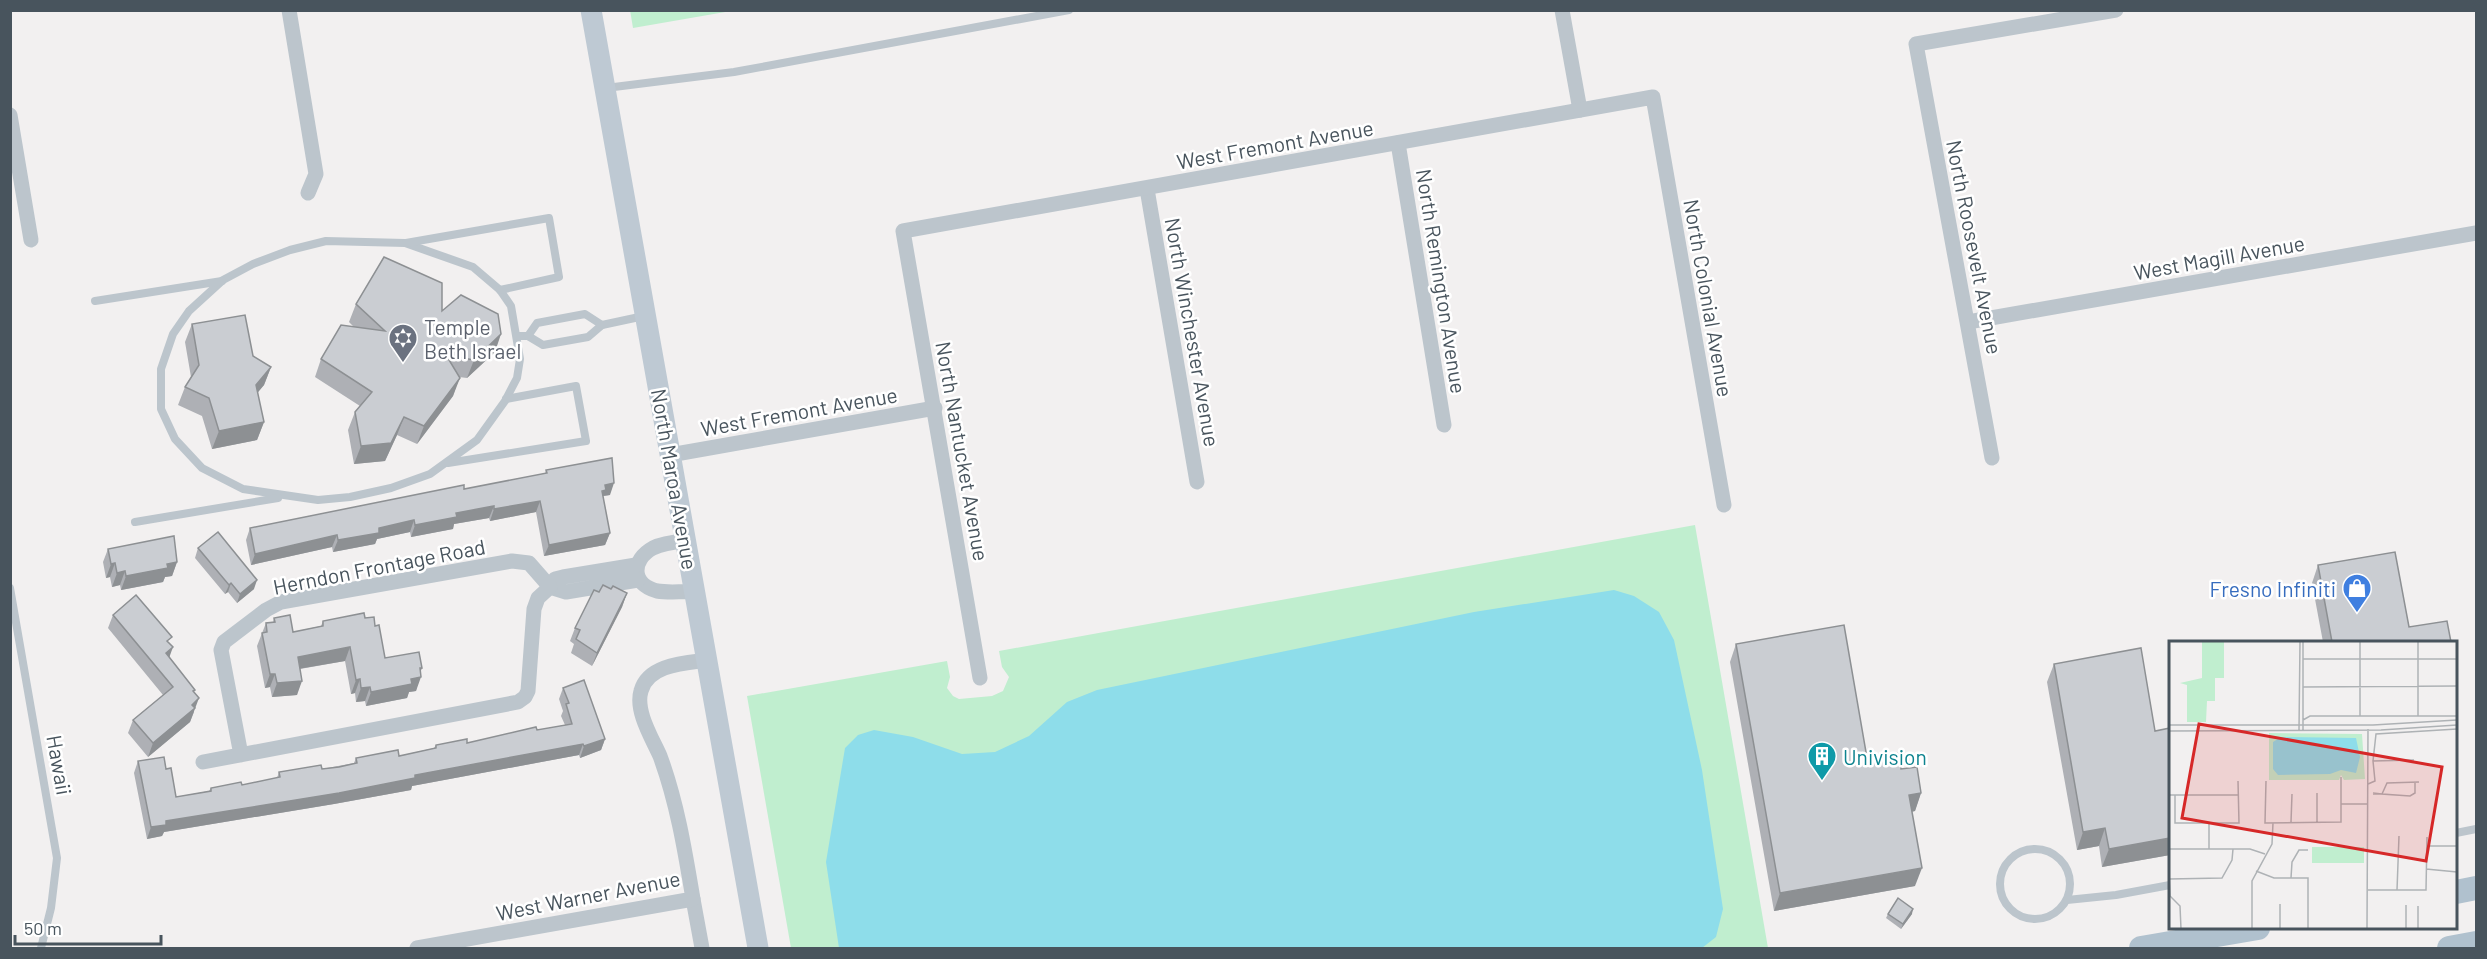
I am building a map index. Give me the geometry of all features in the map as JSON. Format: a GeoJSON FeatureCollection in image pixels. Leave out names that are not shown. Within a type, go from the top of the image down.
{"type":"FeatureCollection","features":[{"type":"Feature","properties":{"kind":"main road","name":"North Maroa Avenue"},"geometry":{"type":"LineString","coordinates":[[591,10],[758,948]]}},
{"type":"Feature","properties":{"kind":"main road"},"geometry":{"type":"LineString","coordinates":[[2457,892],[2476,888]]}},
{"type":"Feature","properties":{"kind":"main road"},"geometry":{"type":"LineString","coordinates":[[2141,948],[2247,929]]}},
{"type":"Feature","properties":{"kind":"main road"},"geometry":{"type":"LineString","coordinates":[[2449,948],[2476,944]]}},
{"type":"Feature","properties":{"kind":"street"},"geometry":{"type":"LineString","coordinates":[[289,10],[316,174],[308,193]]}},
{"type":"Feature","properties":{"kind":"street"},"geometry":{"type":"LineString","coordinates":[[1562,10],[1580,110]]}},
{"type":"Feature","properties":{"kind":"street","name":"North Roosevelt Avenue"},"geometry":{"type":"LineString","coordinates":[[1992,458],[1916,44],[2116,10]]}},
{"type":"Feature","properties":{"kind":"street","name":"West Fremont Avenue"},"geometry":{"type":"LineString","coordinates":[[903,231],[1653,97]]}},
{"type":"Feature","properties":{"kind":"street","name":"North Colonial Avenue"},"geometry":{"type":"LineString","coordinates":[[1653,97],[1724,505]]}},
{"type":"Feature","properties":{"kind":"street"},"geometry":{"type":"LineString","coordinates":[[10,115],[13,147],[31,240]]}},
{"type":"Feature","properties":{"kind":"street","name":"North Remington Avenue"},"geometry":{"type":"LineString","coordinates":[[1398,143],[1444,425]]}},
{"type":"Feature","properties":{"kind":"street","name":"North Winchester Avenue"},"geometry":{"type":"LineString","coordinates":[[1147,189],[1197,482]]}},
{"type":"Feature","properties":{"kind":"street","name":"North Nantucket Avenue"},"geometry":{"type":"LineString","coordinates":[[903,231],[980,678]]}},
{"type":"Feature","properties":{"kind":"street","name":"West Magill Avenue"},"geometry":{"type":"LineString","coordinates":[[1968,322],[2476,233]]}},
{"type":"Feature","properties":{"kind":"street","name":"West Fremont Avenue"},"geometry":{"type":"LineString","coordinates":[[670,455],[935,408]]}},
{"type":"Feature","properties":{"kind":"street"},"geometry":{"type":"LineString","coordinates":[[637,573],[641,557],[651,549],[686,541]]}},
{"type":"Feature","properties":{"kind":"street","name":"Herndon Frontage Road"},"geometry":{"type":"LineString","coordinates":[[241,755],[221,650],[224,642],[266,610],[281,602],[512,561],[529,563],[550,587]]}},
{"type":"Feature","properties":{"kind":"street"},"geometry":{"type":"LineString","coordinates":[[203,762],[518,702],[525,698],[528,691],[534,609],[538,598],[555,579],[637,573],[658,591],[695,592]]}},
{"type":"Feature","properties":{"kind":"street","name":"West Warner Avenue"},"geometry":{"type":"LineString","coordinates":[[417,948],[693,899],[668,779],[642,713],[640,702],[641,690],[659,670],[678,663],[708,660]]}},
{"type":"Feature","properties":{"kind":"street"},"geometry":{"type":"LineString","coordinates":[[693,899],[702,948]]}},
{"type":"Feature","properties":{"kind":"lane"},"geometry":{"type":"LineString","coordinates":[[605,88],[734,72],[1069,10]]}},
{"type":"Feature","properties":{"kind":"lane"},"geometry":{"type":"LineString","coordinates":[[405,243],[473,267],[500,290],[511,306],[520,359],[517,378],[506,399],[477,440],[430,474],[391,488],[350,497],[318,500],[243,489],[202,468],[175,439],[161,409],[161,369],[173,334],[189,311],[223,280],[253,264],[290,250],[326,241],[405,243],[549,218],[559,278],[500,290]]}},
{"type":"Feature","properties":{"kind":"lane"},"geometry":{"type":"LineString","coordinates":[[95,302],[223,280]]}},
{"type":"Feature","properties":{"kind":"lane"},"geometry":{"type":"LineString","coordinates":[[528,336],[537,323],[585,314],[602,325]]}},
{"type":"Feature","properties":{"kind":"lane"},"geometry":{"type":"LineString","coordinates":[[516,336],[528,336],[543,345],[588,337],[602,325],[645,315]]}},
{"type":"Feature","properties":{"kind":"lane"},"geometry":{"type":"LineString","coordinates":[[446,463],[586,441],[576,386],[506,399]]}},
{"type":"Feature","properties":{"kind":"lane"},"geometry":{"type":"LineString","coordinates":[[135,522],[286,496]]}},
{"type":"Feature","properties":{"kind":"lane","name":"Hawaii"},"geometry":{"type":"LineString","coordinates":[[10,588],[57,858],[51,908],[41,948]]}},
{"type":"Feature","properties":{"kind":"lane"},"geometry":{"type":"LineString","coordinates":[[2457,833],[2476,829]]}},
{"type":"Feature","properties":{"kind":"lane"},"geometry":{"type":"LineString","coordinates":[[2067,900],[2070,889],[2066,867],[2049,852],[2037,850],[2018,854],[2004,869],[2001,893],[2015,913],[2026,918],[2038,919],[2050,916],[2067,900],[2116,896],[2169,885]]}},
{"type":"Feature","properties":{"kind":"green space"},"geometry":{"type":"Polygon","coordinates":[[[630,10],[731,10],[731,11],[633,28],[630,10]]]}},
{"type":"Feature","properties":{"kind":"green space"},"geometry":{"type":"Polygon","coordinates":[[[1695,525],[1768,948],[791,948],[747,696],[947,661],[950,677],[947,688],[953,696],[959,699],[992,696],[1003,691],[1009,677],[1002,667],[999,651],[1695,525]]]}},
{"type":"Feature","properties":{"kind":"water"},"geometry":{"type":"Polygon","coordinates":[[[1614,590],[1634,596],[1659,612],[1674,640],[1702,770],[1723,909],[1716,937],[1702,948],[839,948],[826,862],[845,748],[858,735],[874,730],[913,737],[962,754],[995,752],[1029,736],[1067,702],[1097,690],[1474,612],[1614,590]]]}},
{"type":"Feature","properties":{"kind":"building","name":"Temple Beth Israel"},"geometry":{"type":"Polygon","coordinates":[[[384,257],[442,283],[442,311],[461,295],[498,314],[501,334],[474,360],[446,355],[460,378],[424,426],[404,417],[391,443],[361,446],[355,412],[372,392],[321,359],[341,325],[385,331],[356,304],[384,257]]]}},
{"type":"Feature","properties":{"kind":"building"},"geometry":{"type":"Polygon","coordinates":[[[245,315],[253,356],[271,367],[256,385],[264,422],[219,431],[209,398],[185,387],[199,365],[192,324],[245,315]]]}},
{"type":"Feature","properties":{"kind":"building"},"geometry":{"type":"Polygon","coordinates":[[[612,458],[614,483],[605,485],[606,490],[602,491],[610,533],[549,545],[540,501],[456,513],[457,517],[415,525],[414,520],[379,528],[379,533],[338,540],[337,535],[255,554],[250,528],[464,485],[464,489],[547,473],[546,470],[612,458]]]}},
{"type":"Feature","properties":{"kind":"building"},"geometry":{"type":"Polygon","coordinates":[[[218,532],[257,580],[240,594],[231,583],[229,585],[198,548],[218,532]]]}},
{"type":"Feature","properties":{"kind":"building"},"geometry":{"type":"Polygon","coordinates":[[[174,536],[177,562],[167,564],[168,568],[126,576],[125,571],[117,573],[115,563],[111,564],[108,549],[174,536]]]}},
{"type":"Feature","properties":{"kind":"building","name":"Fresno Infiniti"},"geometry":{"type":"Polygon","coordinates":[[[2395,552],[2409,627],[2447,621],[2451,641],[2332,641],[2318,565],[2395,552]]]}},
{"type":"Feature","properties":{"kind":"building"},"geometry":{"type":"Polygon","coordinates":[[[603,585],[611,589],[613,586],[627,593],[597,653],[576,639],[580,630],[575,628],[594,590],[599,592],[603,585]]]}},
{"type":"Feature","properties":{"kind":"building"},"geometry":{"type":"Polygon","coordinates":[[[136,595],[172,637],[167,641],[173,647],[166,653],[199,698],[192,705],[195,708],[153,743],[133,720],[173,687],[113,615],[136,595]]]}},
{"type":"Feature","properties":{"kind":"building"},"geometry":{"type":"Polygon","coordinates":[[[364,613],[365,618],[374,617],[375,626],[379,625],[385,658],[419,652],[421,677],[411,679],[412,684],[371,692],[370,687],[361,688],[360,679],[356,680],[350,647],[298,657],[302,681],[277,683],[275,674],[270,674],[262,633],[267,632],[266,623],[275,622],[274,618],[290,615],[293,632],[323,626],[323,621],[364,613]]]}},
{"type":"Feature","properties":{"kind":"building","name":"Univision"},"geometry":{"type":"Polygon","coordinates":[[[1844,625],[1867,758],[1899,753],[1901,769],[1917,767],[1921,793],[1909,795],[1922,868],[1780,893],[1736,644],[1844,625]]]}},
{"type":"Feature","properties":{"kind":"building"},"geometry":{"type":"Polygon","coordinates":[[[2141,648],[2155,731],[2169,728],[2169,838],[2109,849],[2105,828],[2083,832],[2054,664],[2141,648]]]}},
{"type":"Feature","properties":{"kind":"building"},"geometry":{"type":"Polygon","coordinates":[[[584,680],[605,739],[584,746],[583,744],[415,775],[415,778],[339,793],[166,821],[166,825],[151,827],[138,761],[164,757],[166,769],[171,768],[176,797],[211,791],[211,788],[241,782],[242,785],[280,777],[279,772],[321,765],[322,769],[339,767],[357,763],[356,758],[398,750],[399,756],[467,739],[467,743],[536,727],[537,730],[572,724],[566,704],[569,703],[563,688],[584,680]]]}},
{"type":"Feature","properties":{"kind":"building"},"geometry":{"type":"Polygon","coordinates":[[[1898,898],[1913,909],[1903,924],[1888,914],[1898,898]]]}},
{"type":"Feature","properties":{"kind":"place","name":"Temple Beth Israel"},"geometry":{"type":"Point","coordinates":[403,364]}},
{"type":"Feature","properties":{"kind":"place","name":"Fresno Infiniti"},"geometry":{"type":"Point","coordinates":[2357,614]}},
{"type":"Feature","properties":{"kind":"place","name":"Univision"},"geometry":{"type":"Point","coordinates":[1822,782]}}]}
